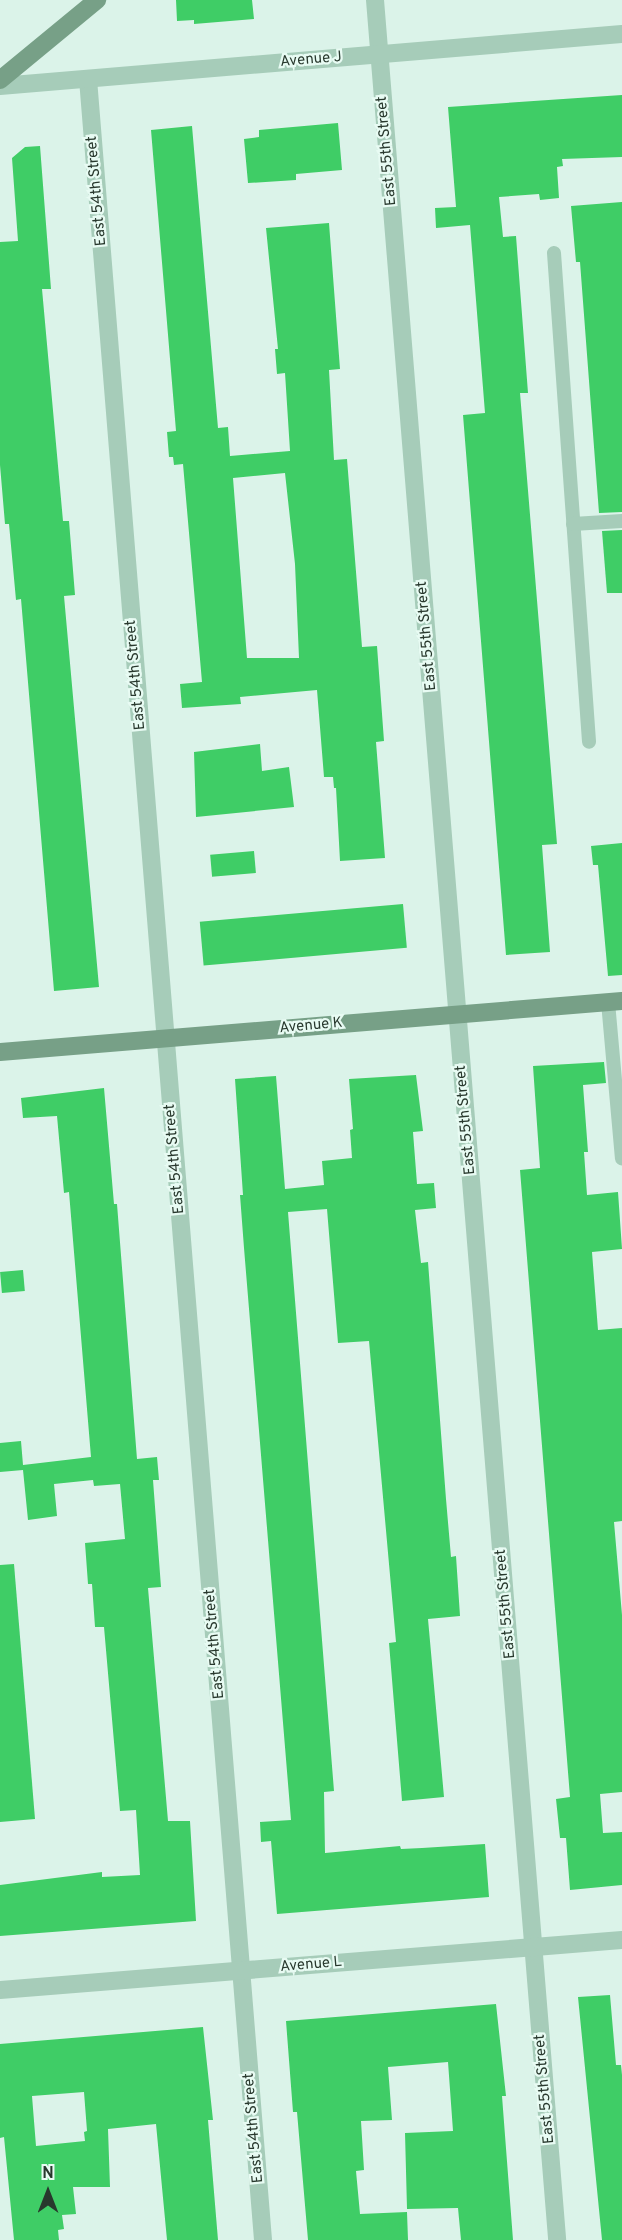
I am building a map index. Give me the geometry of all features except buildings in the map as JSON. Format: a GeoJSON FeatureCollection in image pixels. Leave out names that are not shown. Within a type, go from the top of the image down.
{"type":"FeatureCollection","features":[{"type":"Feature","properties":{"kind":"street"},"geometry":{"type":"LineString","coordinates":[[0,80],[82,6],[97,0]]}},
{"type":"Feature","properties":{"kind":"street","name":"East 55th Street"},"geometry":{"type":"LineString","coordinates":[[375,0],[557,2240]]}},
{"type":"Feature","properties":{"kind":"street","name":"Avenue J"},"geometry":{"type":"LineString","coordinates":[[0,86],[622,34]]}},
{"type":"Feature","properties":{"kind":"street","name":"East 54th Street"},"geometry":{"type":"LineString","coordinates":[[88,79],[263,2240]]}},
{"type":"Feature","properties":{"kind":"street","name":"Avenue K"},"geometry":{"type":"LineString","coordinates":[[0,1052],[615,1001]]}},
{"type":"Feature","properties":{"kind":"street","name":"Avenue L"},"geometry":{"type":"LineString","coordinates":[[0,1990],[622,1940]]}},
{"type":"Feature","properties":{"kind":"lane"},"geometry":{"type":"LineString","coordinates":[[554,253],[589,742]]}},
{"type":"Feature","properties":{"kind":"lane"},"geometry":{"type":"LineString","coordinates":[[573,524],[622,521]]}},
{"type":"Feature","properties":{"kind":"lane"},"geometry":{"type":"LineString","coordinates":[[615,1001],[622,1158]]}}]}
